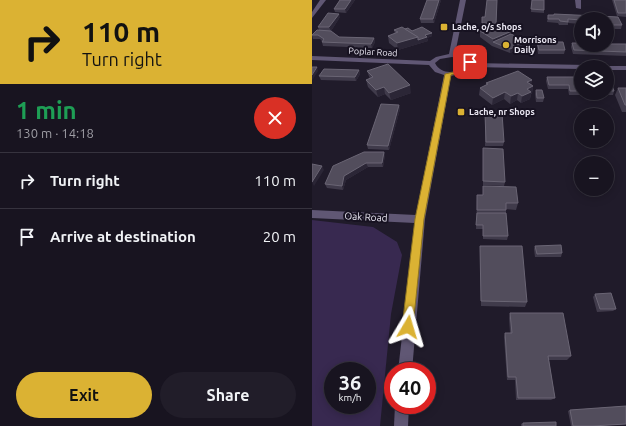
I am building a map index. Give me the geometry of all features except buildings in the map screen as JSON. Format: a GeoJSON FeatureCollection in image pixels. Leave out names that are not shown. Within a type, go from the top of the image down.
{"type":"FeatureCollection","features":[{"type":"Feature","properties":{"kind":"street"},"geometry":{"type":"LineString","coordinates":[[312,16],[323,0]]}},
{"type":"Feature","properties":{"kind":"street"},"geometry":{"type":"LineString","coordinates":[[452,54],[463,0]]}},
{"type":"Feature","properties":{"kind":"street"},"geometry":{"type":"LineString","coordinates":[[578,0],[579,8]]}},
{"type":"Feature","properties":{"kind":"street"},"geometry":{"type":"LineString","coordinates":[[470,65],[470,62],[464,57],[452,54],[438,58],[432,63],[437,70],[448,74],[464,71],[470,65],[504,64],[574,67]]}},
{"type":"Feature","properties":{"kind":"street","name":"Poplar Road"},"geometry":{"type":"LineString","coordinates":[[312,58],[432,63]]}},
{"type":"Feature","properties":{"kind":"street"},"geometry":{"type":"LineString","coordinates":[[614,68],[626,68]]}},
{"type":"Feature","properties":{"kind":"street"},"geometry":{"type":"LineString","coordinates":[[406,362],[420,219],[448,74]]}},
{"type":"Feature","properties":{"kind":"street","name":"Oak Road"},"geometry":{"type":"LineString","coordinates":[[312,214],[420,219]]}},
{"type":"Feature","properties":{"kind":"street"},"geometry":{"type":"LineString","coordinates":[[401,426],[402,414]]}},
{"type":"Feature","properties":{"kind":"shaded area"},"geometry":{"type":"Polygon","coordinates":[[[312,220],[373,227],[397,242],[402,255],[391,314],[386,362],[384,362],[384,385],[380,426],[312,426],[312,220]]]}},
{"type":"Feature","properties":{"kind":"place","name":"Lache, o/s Shops"},"geometry":{"type":"Point","coordinates":[444,27]}},
{"type":"Feature","properties":{"kind":"place","name":"Morrisons Daily"},"geometry":{"type":"Point","coordinates":[506,45]}},
{"type":"Feature","properties":{"kind":"place","name":"Lache, nr Shops"},"geometry":{"type":"Point","coordinates":[461,112]}},
{"type":"Feature","properties":{"kind":"route"},"geometry":{"type":"LineString","coordinates":[[408,327],[420,219],[448,74],[464,71],[468,68],[470,62]]}}]}
